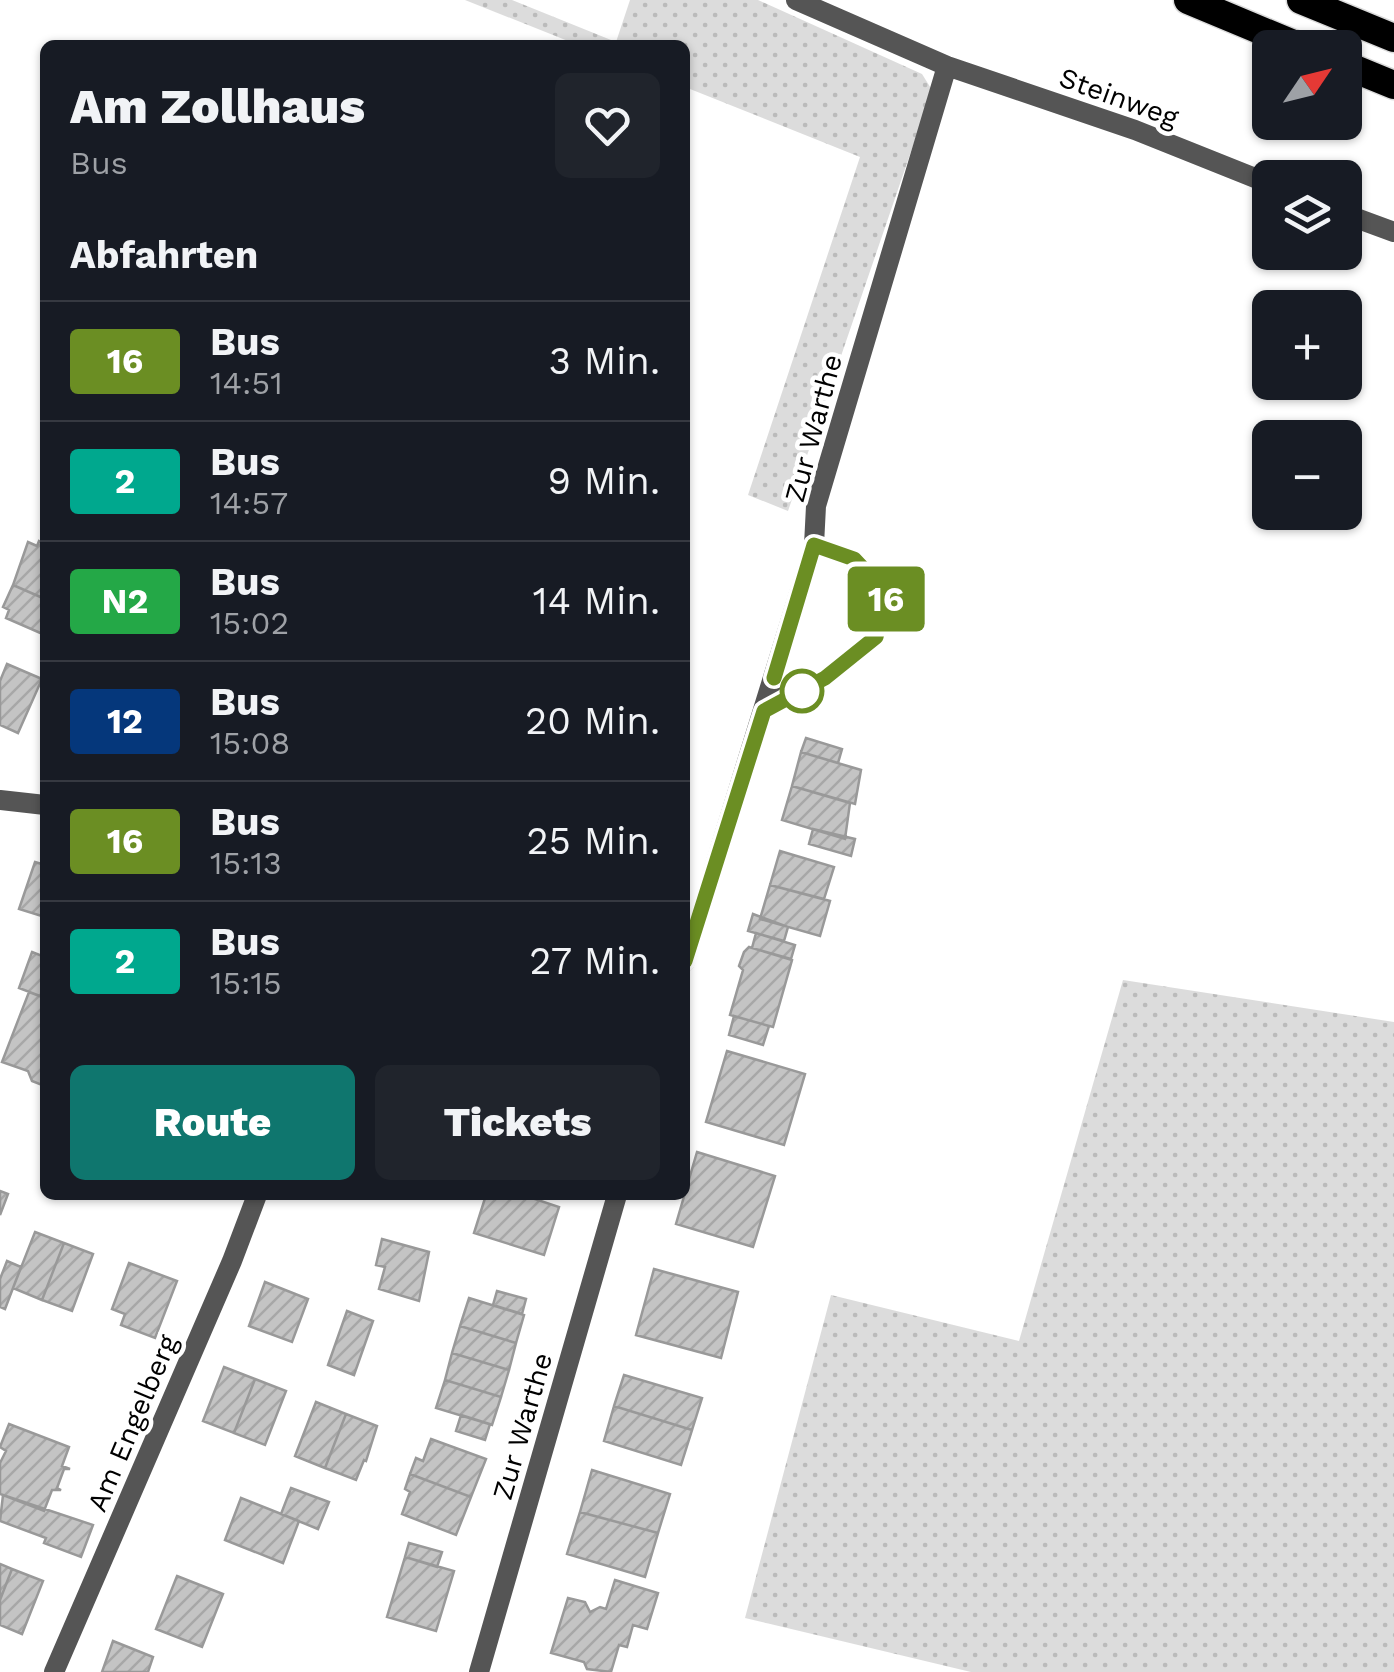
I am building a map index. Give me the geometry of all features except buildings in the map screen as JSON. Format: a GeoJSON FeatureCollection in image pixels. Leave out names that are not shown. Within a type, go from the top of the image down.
{"type":"FeatureCollection","features":[{"type":"Feature","properties":{"kind":"highway"},"geometry":{"type":"LineString","coordinates":[[1188,0],[1260,30]]}},
{"type":"Feature","properties":{"kind":"highway"},"geometry":{"type":"LineString","coordinates":[[1301,0],[1394,38]]}},
{"type":"Feature","properties":{"kind":"highway"},"geometry":{"type":"LineString","coordinates":[[1362,71],[1394,85]]}},
{"type":"Feature","properties":{"kind":"street"},"geometry":{"type":"LineString","coordinates":[[796,0],[947,66]]}},
{"type":"Feature","properties":{"kind":"street","name":"Steinweg"},"geometry":{"type":"LineString","coordinates":[[947,66],[1134,130],[1252,177]]}},
{"type":"Feature","properties":{"kind":"street","name":"Zur Warthe"},"geometry":{"type":"LineString","coordinates":[[690,945],[814,545],[816,506],[947,66]]}},
{"type":"Feature","properties":{"kind":"street"},"geometry":{"type":"LineString","coordinates":[[1362,220],[1394,232]]}},
{"type":"Feature","properties":{"kind":"street"},"geometry":{"type":"LineString","coordinates":[[0,800],[40,804]]}},
{"type":"Feature","properties":{"kind":"street"},"geometry":{"type":"LineString","coordinates":[[690,884],[707,886]]}},
{"type":"Feature","properties":{"kind":"street","name":"Am Engelberg"},"geometry":{"type":"LineString","coordinates":[[54,1672],[255,1200]]}},
{"type":"Feature","properties":{"kind":"street","name":"Zur Warthe"},"geometry":{"type":"LineString","coordinates":[[479,1672],[616,1200]]}},
{"type":"Feature","properties":{"kind":"lane"},"geometry":{"type":"LineString","coordinates":[[764,711],[825,678],[876,637],[887,594],[854,559],[814,545]]}},
{"type":"Feature","properties":{"kind":"shaded area"},"geometry":{"type":"Polygon","coordinates":[[[465,0],[512,0],[611,40],[565,40],[465,0]]]}},
{"type":"Feature","properties":{"kind":"shaded area"},"geometry":{"type":"Polygon","coordinates":[[[630,0],[758,0],[922,74],[932,90],[788,511],[748,495],[860,157],[690,89],[690,40],[617,40],[630,0]]]}},
{"type":"Feature","properties":{"kind":"shaded area"},"geometry":{"type":"Polygon","coordinates":[[[1123,980],[1394,1022],[1394,1672],[971,1672],[745,1618],[831,1295],[1019,1341],[1123,980]]]}},
{"type":"Feature","properties":{"kind":"bus line","name":"16"},"geometry":{"type":"LineString","coordinates":[[690,944],[764,711],[825,678],[876,637],[887,594],[854,559],[814,545],[774,678]]}}]}
